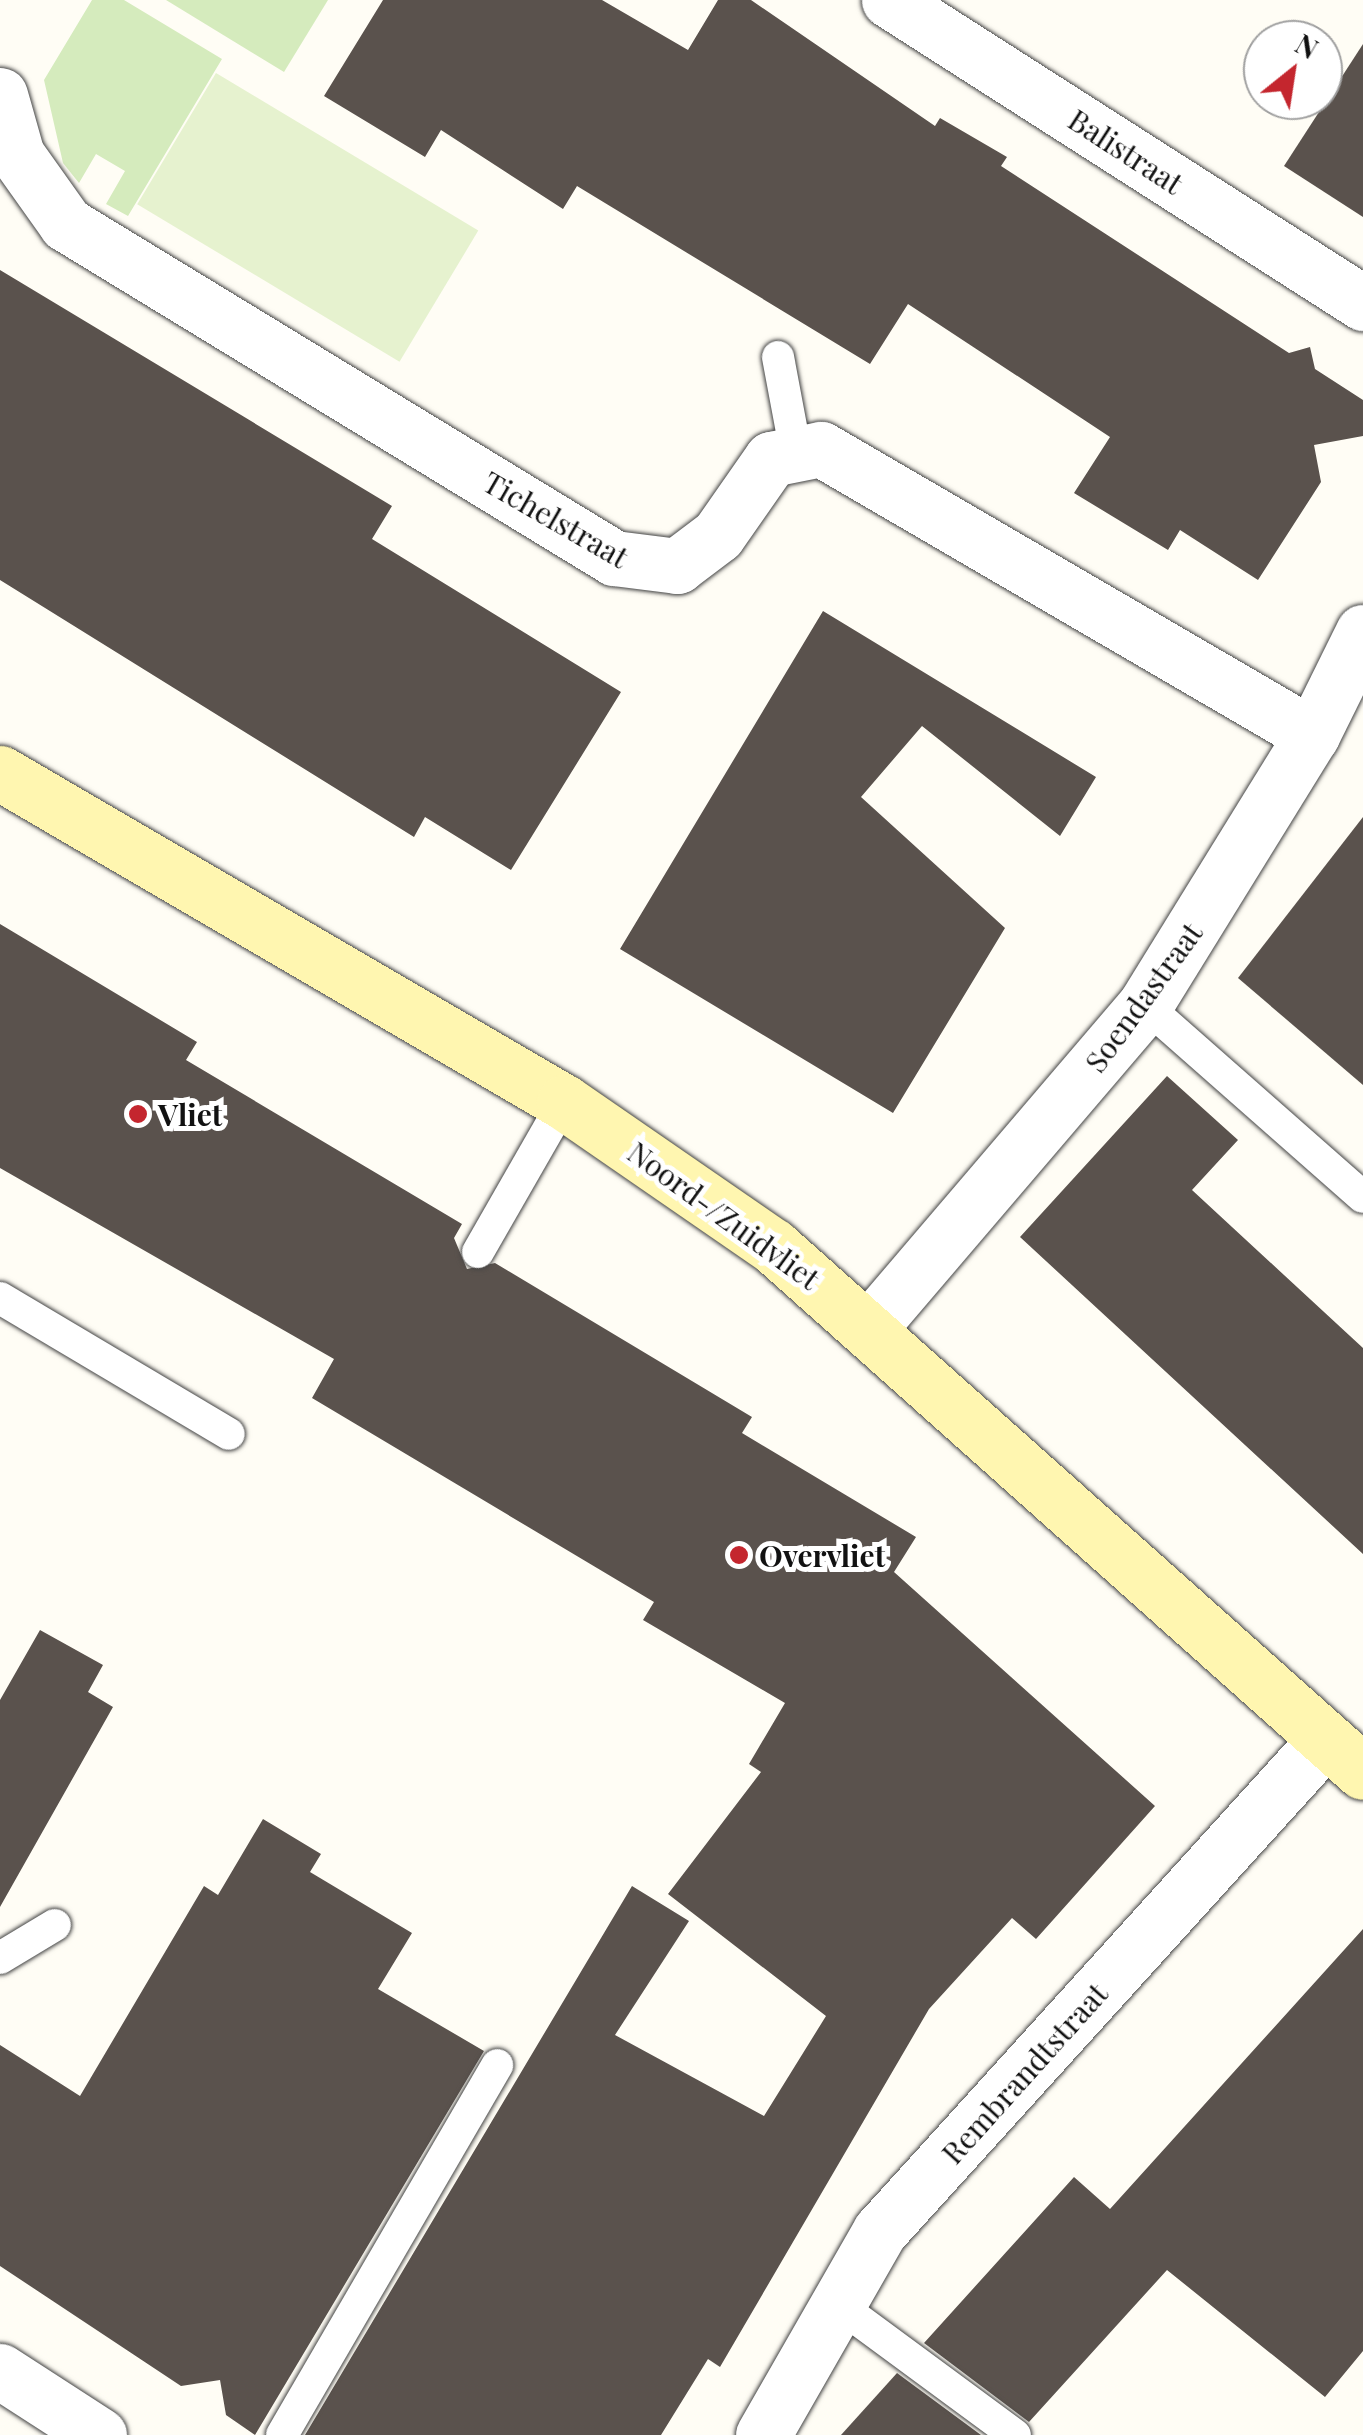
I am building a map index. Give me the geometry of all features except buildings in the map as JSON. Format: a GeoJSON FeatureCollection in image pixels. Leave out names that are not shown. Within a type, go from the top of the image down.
{"type":"FeatureCollection","features":[{"type":"Feature","properties":{"kind":"main road","name":"Noord-/Zuidvliet"},"geometry":{"type":"LineString","coordinates":[[0,773],[564,1102],[871,1326],[1344,1756]]}},
{"type":"Feature","properties":{"kind":"street","name":"Balistraat"},"geometry":{"type":"LineString","coordinates":[[918,8],[1363,302]]}},
{"type":"Feature","properties":{"kind":"street","name":"Tichelstraat"},"geometry":{"type":"LineString","coordinates":[[0,94],[17,155],[66,224],[614,558],[677,566],[699,554],[753,476],[795,448]]}},
{"type":"Feature","properties":{"kind":"street"},"geometry":{"type":"LineString","coordinates":[[795,448],[848,460],[1312,735]]}},
{"type":"Feature","properties":{"kind":"street","name":"Soendastraat"},"geometry":{"type":"LineString","coordinates":[[871,1326],[1144,1005],[1312,735],[1363,632]]}},
{"type":"Feature","properties":{"kind":"street","name":"Rembrandtstraat"},"geometry":{"type":"LineString","coordinates":[[763,2435],[880,2231],[1344,1756]]}},
{"type":"Feature","properties":{"kind":"street"},"geometry":{"type":"LineString","coordinates":[[0,2370],[100,2435]]}},
{"type":"Feature","properties":{"kind":"lane"},"geometry":{"type":"LineString","coordinates":[[778,357],[795,448]]}},
{"type":"Feature","properties":{"kind":"lane"},"geometry":{"type":"LineString","coordinates":[[1144,1005],[1363,1197]]}},
{"type":"Feature","properties":{"kind":"lane"},"geometry":{"type":"LineString","coordinates":[[478,1252],[564,1102]]}},
{"type":"Feature","properties":{"kind":"lane"},"geometry":{"type":"LineString","coordinates":[[0,1298],[229,1434]]}},
{"type":"Feature","properties":{"kind":"lane"},"geometry":{"type":"LineString","coordinates":[[0,1958],[55,1926]]}},
{"type":"Feature","properties":{"kind":"lane"},"geometry":{"type":"LineString","coordinates":[[282,2435],[497,2065]]}},
{"type":"Feature","properties":{"kind":"lane"},"geometry":{"type":"LineString","coordinates":[[838,2304],[1014,2435]]}},
{"type":"Feature","properties":{"kind":"green space"},"geometry":{"type":"Polygon","coordinates":[[[92,0],[124,0],[222,59],[128,216],[106,204],[125,171],[96,154],[79,183],[63,163],[44,80],[92,0]]]}},
{"type":"Feature","properties":{"kind":"green space"},"geometry":{"type":"Polygon","coordinates":[[[166,0],[328,0],[284,72],[166,0]]]}},
{"type":"Feature","properties":{"kind":"green space"},"geometry":{"type":"Polygon","coordinates":[[[216,73],[478,231],[399,362],[137,204],[216,73]]]}},
{"type":"Feature","properties":{"kind":"place","name":"Vliet"},"geometry":{"type":"Point","coordinates":[138,1114]}},
{"type":"Feature","properties":{"kind":"place","name":"Overvliet"},"geometry":{"type":"Point","coordinates":[739,1555]}}]}
